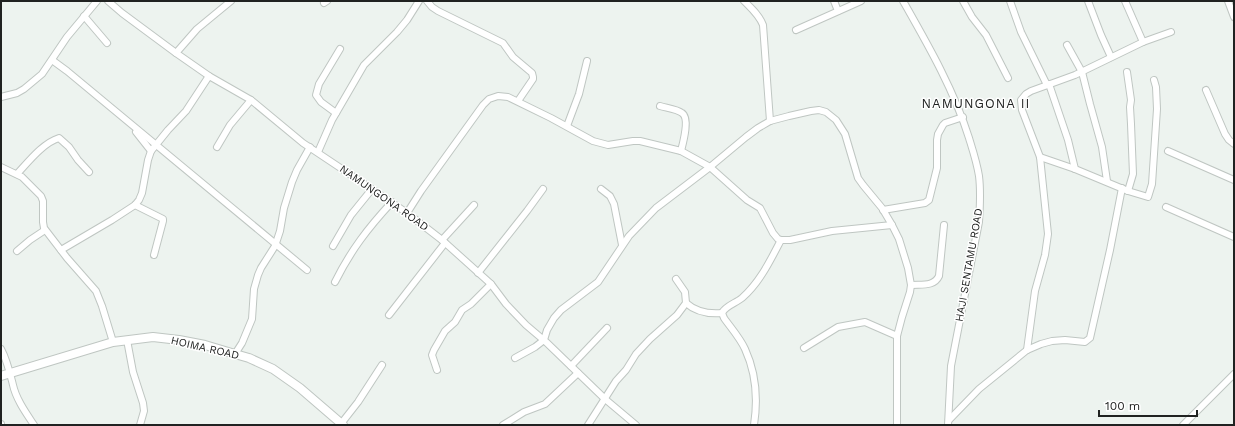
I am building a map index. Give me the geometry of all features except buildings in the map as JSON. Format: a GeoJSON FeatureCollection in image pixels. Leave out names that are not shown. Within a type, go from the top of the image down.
{"type":"FeatureCollection","features":[{"type":"Feature","properties":{"kind":"main road","name":"HOIMA ROAD"},"geometry":{"type":"LineString","coordinates":[[1,376],[113,342],[153,338],[168,339],[205,346],[235,354],[262,364],[287,378],[342,424]]}},
{"type":"Feature","properties":{"kind":"street"},"geometry":{"type":"LineString","coordinates":[[1,97],[17,93],[42,74],[67,37],[97,1]]}},
{"type":"Feature","properties":{"kind":"street","name":"NAMUNGONA ROAD"},"geometry":{"type":"LineString","coordinates":[[108,1],[122,13],[209,76],[251,100],[298,139],[392,202],[444,242],[491,284],[506,304],[605,400],[636,425]]}},
{"type":"Feature","properties":{"kind":"street"},"geometry":{"type":"LineString","coordinates":[[176,52],[197,29],[231,1]]}},
{"type":"Feature","properties":{"kind":"street"},"geometry":{"type":"LineString","coordinates":[[318,152],[336,114],[364,65],[397,32],[407,20],[419,1]]}},
{"type":"Feature","properties":{"kind":"street"},"geometry":{"type":"LineString","coordinates":[[427,1],[438,11],[503,43],[513,57],[532,73],[533,79],[518,101]]}},
{"type":"Feature","properties":{"kind":"street"},"geometry":{"type":"LineString","coordinates":[[744,1],[757,14],[763,25],[770,121]]}},
{"type":"Feature","properties":{"kind":"street"},"geometry":{"type":"LineString","coordinates":[[834,1],[838,11]]}},
{"type":"Feature","properties":{"kind":"street"},"geometry":{"type":"LineString","coordinates":[[796,30],[861,1]]}},
{"type":"Feature","properties":{"kind":"street","name":"HAJI SENTAMU ROAD"},"geometry":{"type":"LineString","coordinates":[[903,1],[924,37],[963,117],[979,176],[979,222],[951,366],[948,422]]}},
{"type":"Feature","properties":{"kind":"street"},"geometry":{"type":"LineString","coordinates":[[963,1],[972,17],[986,35],[1008,78]]}},
{"type":"Feature","properties":{"kind":"street"},"geometry":{"type":"LineString","coordinates":[[1010,1],[1021,32],[1048,85],[1068,140],[1075,169]]}},
{"type":"Feature","properties":{"kind":"street"},"geometry":{"type":"LineString","coordinates":[[1088,1],[1111,57]]}},
{"type":"Feature","properties":{"kind":"street"},"geometry":{"type":"LineString","coordinates":[[1125,1],[1143,42]]}},
{"type":"Feature","properties":{"kind":"street"},"geometry":{"type":"LineString","coordinates":[[1228,1],[1234,17]]}},
{"type":"Feature","properties":{"kind":"street"},"geometry":{"type":"LineString","coordinates":[[84,16],[107,43]]}},
{"type":"Feature","properties":{"kind":"street"},"geometry":{"type":"LineString","coordinates":[[1027,350],[1036,286],[1045,255],[1048,234],[1040,157],[1022,110],[1021,100],[1026,94],[1082,72],[1143,42],[1171,32]]}},
{"type":"Feature","properties":{"kind":"street"},"geometry":{"type":"LineString","coordinates":[[1067,45],[1082,72],[1102,147],[1107,181]]}},
{"type":"Feature","properties":{"kind":"street"},"geometry":{"type":"LineString","coordinates":[[336,114],[321,102],[316,95],[319,84],[340,49]]}},
{"type":"Feature","properties":{"kind":"street"},"geometry":{"type":"LineString","coordinates":[[52,60],[307,270]]}},
{"type":"Feature","properties":{"kind":"street"},"geometry":{"type":"LineString","coordinates":[[567,126],[579,94],[587,61]]}},
{"type":"Feature","properties":{"kind":"street"},"geometry":{"type":"LineString","coordinates":[[1127,72],[1131,100],[1133,174],[1128,191]]}},
{"type":"Feature","properties":{"kind":"street"},"geometry":{"type":"LineString","coordinates":[[61,250],[135,205],[142,193],[151,151],[186,111],[209,76]]}},
{"type":"Feature","properties":{"kind":"street"},"geometry":{"type":"LineString","coordinates":[[1040,157],[1107,181],[1128,191],[1148,197],[1152,184],[1157,109],[1156,87],[1154,80]]}},
{"type":"Feature","properties":{"kind":"street"},"geometry":{"type":"LineString","coordinates":[[1206,90],[1225,134],[1234,144]]}},
{"type":"Feature","properties":{"kind":"street"},"geometry":{"type":"LineString","coordinates":[[407,213],[420,191],[483,105],[489,99],[498,96],[508,97],[518,101],[567,126],[593,142],[608,145],[640,141],[681,151],[710,166],[747,200],[760,208],[776,237],[781,240],[790,240],[832,230],[892,225]]}},
{"type":"Feature","properties":{"kind":"street"},"geometry":{"type":"LineString","coordinates":[[217,147],[230,125],[251,100]]}},
{"type":"Feature","properties":{"kind":"street"},"geometry":{"type":"LineString","coordinates":[[660,106],[684,114],[686,126],[681,151]]}},
{"type":"Feature","properties":{"kind":"street"},"geometry":{"type":"LineString","coordinates":[[515,358],[535,347],[544,340],[547,330],[554,318],[598,282],[629,236],[656,208],[752,132],[770,121],[802,112],[819,110],[832,116],[845,134],[860,181],[883,210],[892,225],[903,250],[911,285],[898,336],[897,425]]}},
{"type":"Feature","properties":{"kind":"street"},"geometry":{"type":"LineString","coordinates":[[883,210],[925,203],[929,200],[937,168],[936,140],[938,134],[945,123],[963,117]]}},
{"type":"Feature","properties":{"kind":"street"},"geometry":{"type":"LineString","coordinates":[[134,129],[151,151]]}},
{"type":"Feature","properties":{"kind":"street"},"geometry":{"type":"LineString","coordinates":[[17,174],[42,148],[52,141],[60,138],[89,172]]}},
{"type":"Feature","properties":{"kind":"street"},"geometry":{"type":"LineString","coordinates":[[235,354],[242,343],[252,320],[254,288],[258,275],[275,246],[292,182],[310,147]]}},
{"type":"Feature","properties":{"kind":"street"},"geometry":{"type":"LineString","coordinates":[[1168,152],[1234,180]]}},
{"type":"Feature","properties":{"kind":"street"},"geometry":{"type":"LineString","coordinates":[[1,174],[4,168],[17,174],[41,196],[43,201],[43,222],[46,230],[96,291],[113,342]]}},
{"type":"Feature","properties":{"kind":"street"},"geometry":{"type":"LineString","coordinates":[[332,246],[351,215],[372,188]]}},
{"type":"Feature","properties":{"kind":"street"},"geometry":{"type":"LineString","coordinates":[[478,273],[527,211],[542,188]]}},
{"type":"Feature","properties":{"kind":"street"},"geometry":{"type":"LineString","coordinates":[[948,422],[978,389],[1027,350],[1040,344],[1052,341],[1066,340],[1085,342],[1090,338],[1122,188]]}},
{"type":"Feature","properties":{"kind":"street"},"geometry":{"type":"LineString","coordinates":[[601,189],[610,196],[614,204],[622,245]]}},
{"type":"Feature","properties":{"kind":"street"},"geometry":{"type":"LineString","coordinates":[[335,282],[352,250],[376,219],[392,202]]}},
{"type":"Feature","properties":{"kind":"street"},"geometry":{"type":"LineString","coordinates":[[135,205],[163,219],[154,255]]}},
{"type":"Feature","properties":{"kind":"street"},"geometry":{"type":"LineString","coordinates":[[389,315],[474,205]]}},
{"type":"Feature","properties":{"kind":"street"},"geometry":{"type":"LineString","coordinates":[[1166,207],[1234,237]]}},
{"type":"Feature","properties":{"kind":"street"},"geometry":{"type":"LineString","coordinates":[[911,285],[932,284],[937,280],[939,276],[944,225]]}},
{"type":"Feature","properties":{"kind":"street"},"geometry":{"type":"LineString","coordinates":[[17,252],[30,240],[46,230]]}},
{"type":"Feature","properties":{"kind":"street"},"geometry":{"type":"LineString","coordinates":[[686,303],[698,310],[714,314],[722,313],[754,285],[766,268],[781,240]]}},
{"type":"Feature","properties":{"kind":"street"},"geometry":{"type":"LineString","coordinates":[[588,425],[616,381],[626,370],[636,354],[650,339],[677,315],[686,303],[685,292],[676,279]]}},
{"type":"Feature","properties":{"kind":"street"},"geometry":{"type":"LineString","coordinates":[[437,370],[432,355],[445,331],[455,322],[462,310],[471,304],[491,284]]}},
{"type":"Feature","properties":{"kind":"street"},"geometry":{"type":"LineString","coordinates":[[722,313],[745,348],[752,366],[756,394],[754,425]]}},
{"type":"Feature","properties":{"kind":"street"},"geometry":{"type":"LineString","coordinates":[[804,348],[838,328],[865,322],[898,336]]}},
{"type":"Feature","properties":{"kind":"street"},"geometry":{"type":"LineString","coordinates":[[571,366],[607,328]]}},
{"type":"Feature","properties":{"kind":"street"},"geometry":{"type":"LineString","coordinates":[[127,340],[133,372],[143,403],[144,410],[140,425]]}},
{"type":"Feature","properties":{"kind":"street"},"geometry":{"type":"LineString","coordinates":[[1,349],[4,354],[17,396],[34,425]]}},
{"type":"Feature","properties":{"kind":"street"},"geometry":{"type":"LineString","coordinates":[[342,424],[382,365]]}},
{"type":"Feature","properties":{"kind":"street"},"geometry":{"type":"LineString","coordinates":[[503,425],[527,410],[545,404],[578,373]]}},
{"type":"Feature","properties":{"kind":"street"},"geometry":{"type":"LineString","coordinates":[[1183,425],[1234,374]]}},
{"type":"Feature","properties":{"kind":"district","name":"NAMUNGONA II"},"geometry":{"type":"Point","coordinates":[976,103]}}]}
